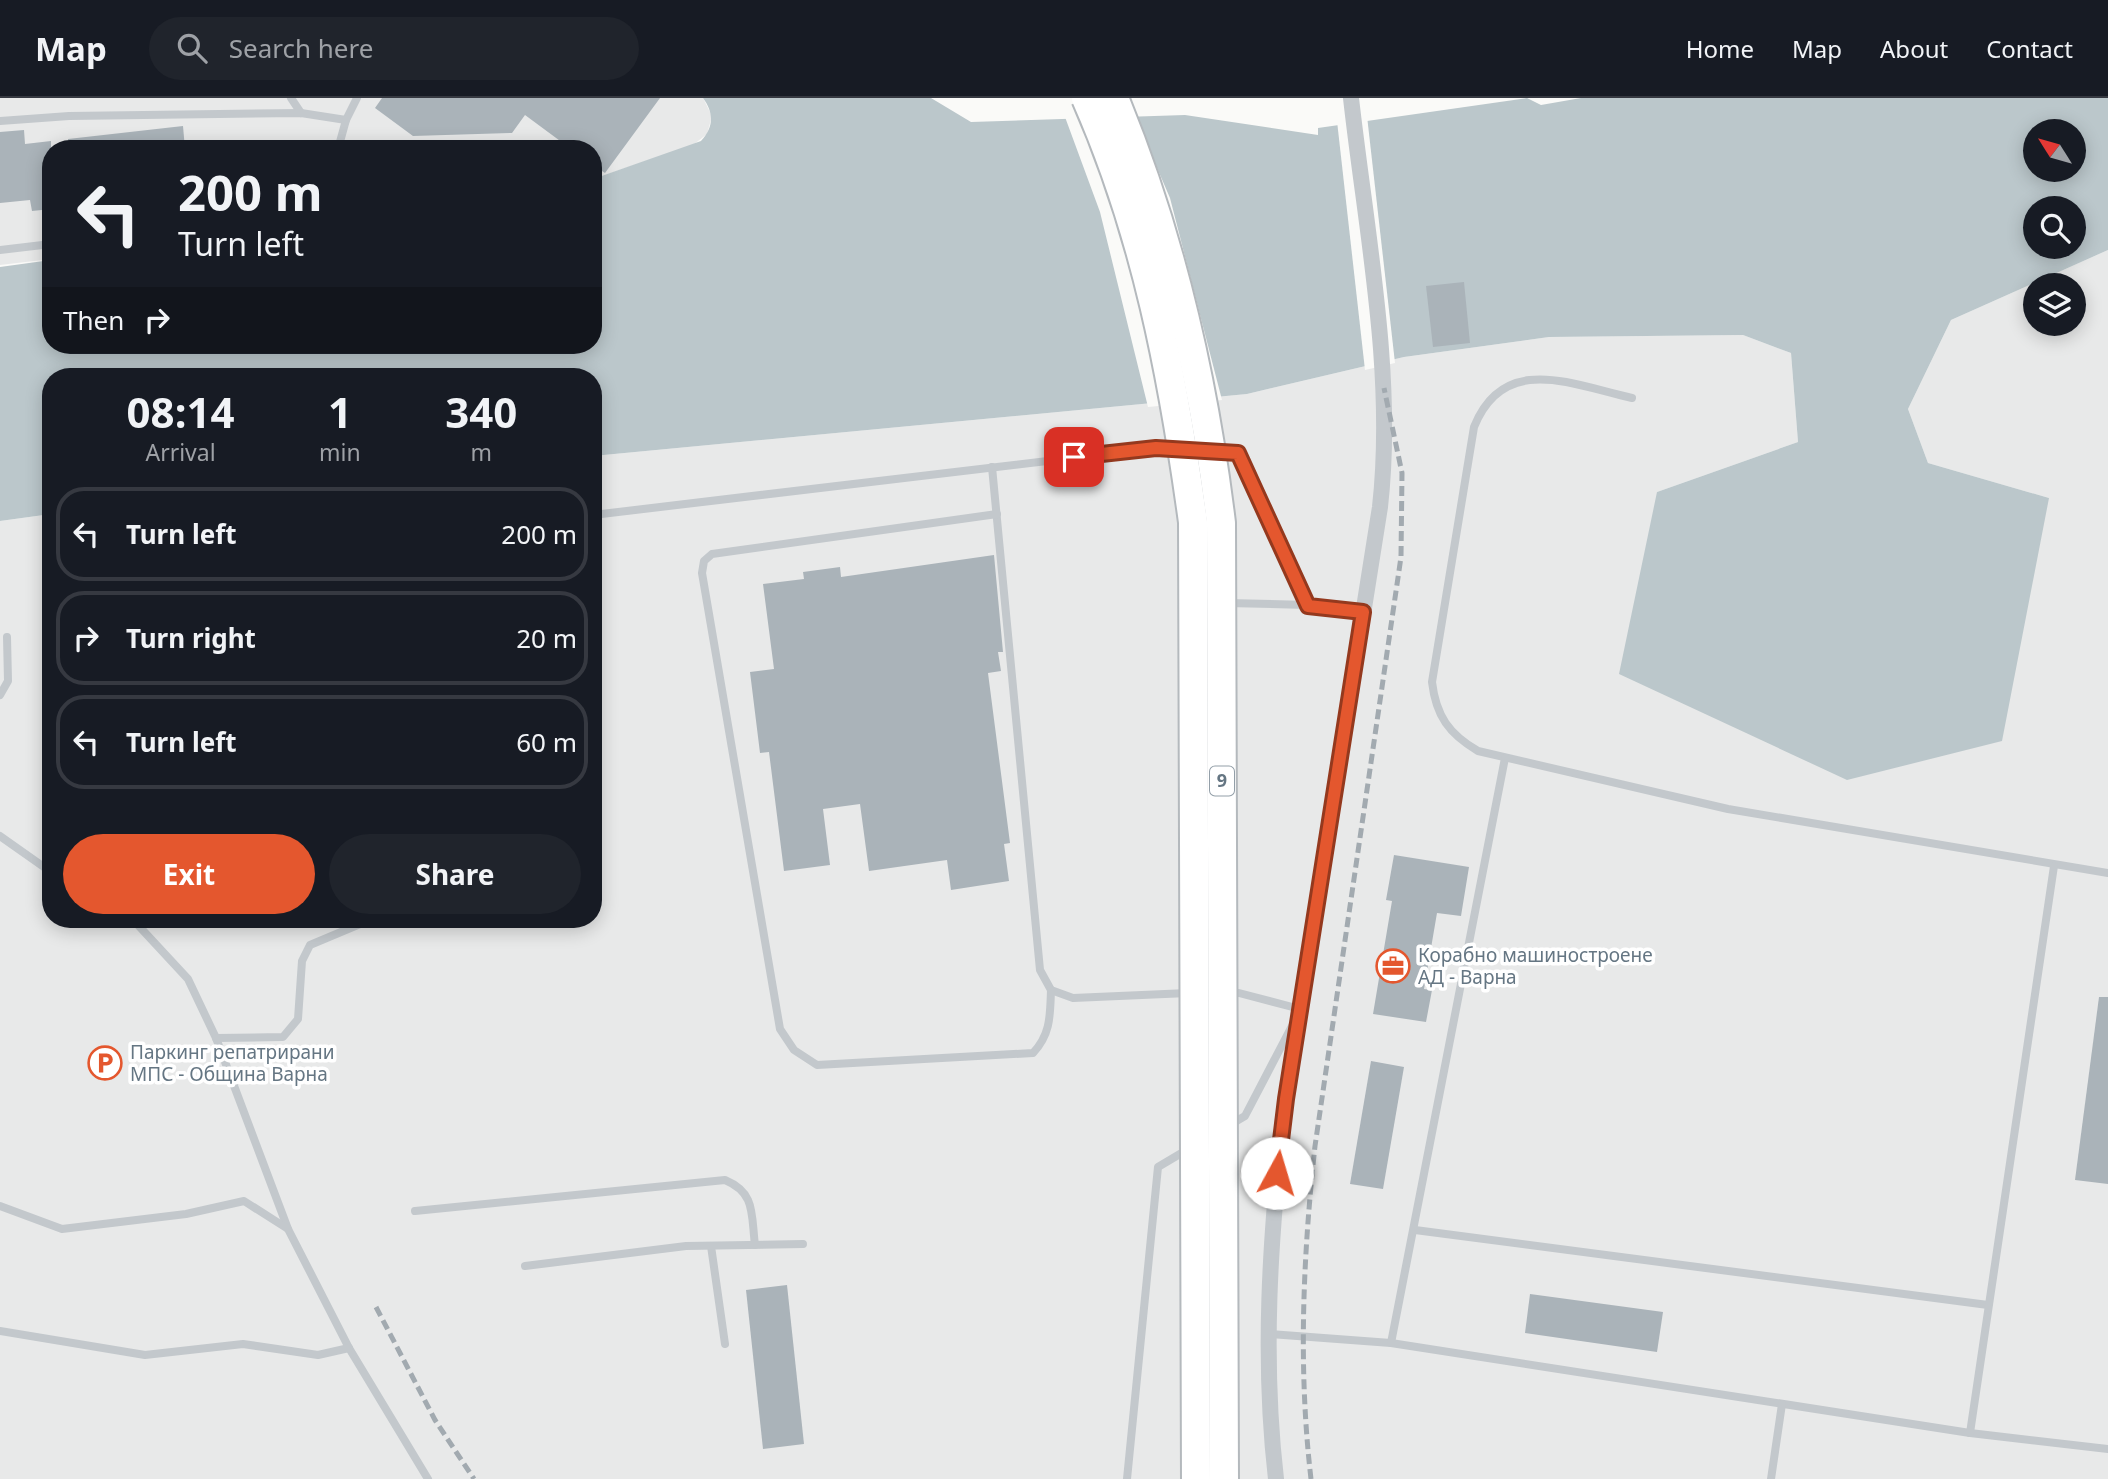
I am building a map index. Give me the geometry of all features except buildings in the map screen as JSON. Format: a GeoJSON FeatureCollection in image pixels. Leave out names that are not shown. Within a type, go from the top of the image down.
{"type":"FeatureCollection","features":[{"type":"Feature","properties":{"kind":"highway","name":"9"},"geometry":{"type":"LineString","coordinates":[[1086,98],[1128,208],[1153,289],[1177,402],[1193,522],[1196,1479]]}},
{"type":"Feature","properties":{"kind":"highway","name":"9"},"geometry":{"type":"LineString","coordinates":[[1114,98],[1156,205],[1194,347],[1210,433],[1221,523],[1224,1479]]}},
{"type":"Feature","properties":{"kind":"street"},"geometry":{"type":"LineString","coordinates":[[1276,1479],[1268,1390],[1267,1334],[1274,1199],[1283,1119],[1383,475],[1384,388],[1351,98]]}},
{"type":"Feature","properties":{"kind":"lane"},"geometry":{"type":"LineString","coordinates":[[291,98],[301,113]]}},
{"type":"Feature","properties":{"kind":"lane"},"geometry":{"type":"LineString","coordinates":[[340,140],[356,98]]}},
{"type":"Feature","properties":{"kind":"lane"},"geometry":{"type":"LineString","coordinates":[[0,121],[69,116],[301,113],[346,120]]}},
{"type":"Feature","properties":{"kind":"lane"},"geometry":{"type":"LineString","coordinates":[[0,250],[42,245]]}},
{"type":"Feature","properties":{"kind":"lane"},"geometry":{"type":"LineString","coordinates":[[1632,398],[1552,380],[1520,380],[1492,397],[1475,427],[1432,682],[1434,702],[1443,721],[1458,739],[1478,751],[1505,758],[1728,808],[2054,866],[2108,873]]}},
{"type":"Feature","properties":{"kind":"lane"},"geometry":{"type":"LineString","coordinates":[[602,514],[1156,448],[1238,453],[1308,606]]}},
{"type":"Feature","properties":{"kind":"lane"},"geometry":{"type":"LineString","coordinates":[[992,467],[997,514],[1040,970],[1051,990],[1049,1027],[1044,1042],[1033,1054],[817,1065],[794,1050],[780,1029],[702,573],[705,561],[712,554],[997,514]]}},
{"type":"Feature","properties":{"kind":"lane"},"geometry":{"type":"LineString","coordinates":[[1178,603],[1203,603]]}},
{"type":"Feature","properties":{"kind":"lane"},"geometry":{"type":"LineString","coordinates":[[1215,603],[1308,606],[1363,612]]}},
{"type":"Feature","properties":{"kind":"lane"},"geometry":{"type":"LineString","coordinates":[[0,695],[8,681],[7,637]]}},
{"type":"Feature","properties":{"kind":"lane"},"geometry":{"type":"LineString","coordinates":[[1391,1343],[1505,758]]}},
{"type":"Feature","properties":{"kind":"lane"},"geometry":{"type":"LineString","coordinates":[[0,836],[42,866]]}},
{"type":"Feature","properties":{"kind":"lane"},"geometry":{"type":"LineString","coordinates":[[1970,1433],[2054,866]]}},
{"type":"Feature","properties":{"kind":"lane"},"geometry":{"type":"LineString","coordinates":[[141,928],[187,979],[216,1038],[288,1229],[349,1348],[428,1479]]}},
{"type":"Feature","properties":{"kind":"lane"},"geometry":{"type":"LineString","coordinates":[[216,1038],[283,1037],[298,1019],[302,961],[310,945],[351,928]]}},
{"type":"Feature","properties":{"kind":"lane"},"geometry":{"type":"LineString","coordinates":[[1051,990],[1073,998],[1239,993],[1301,1008],[1245,1116],[1213,1135]]}},
{"type":"Feature","properties":{"kind":"lane"},"geometry":{"type":"LineString","coordinates":[[1127,1479],[1158,1167],[1202,1141]]}},
{"type":"Feature","properties":{"kind":"lane"},"geometry":{"type":"LineString","coordinates":[[415,1211],[724,1180],[738,1186],[748,1196],[755,1245]]}},
{"type":"Feature","properties":{"kind":"lane"},"geometry":{"type":"LineString","coordinates":[[0,1206],[62,1229],[186,1214],[244,1201],[288,1229]]}},
{"type":"Feature","properties":{"kind":"lane"},"geometry":{"type":"LineString","coordinates":[[1415,1230],[1988,1305]]}},
{"type":"Feature","properties":{"kind":"lane"},"geometry":{"type":"LineString","coordinates":[[525,1266],[711,1246],[803,1244]]}},
{"type":"Feature","properties":{"kind":"lane"},"geometry":{"type":"LineString","coordinates":[[711,1246],[726,1344]]}},
{"type":"Feature","properties":{"kind":"lane"},"geometry":{"type":"LineString","coordinates":[[0,1331],[145,1355],[243,1343],[318,1355],[349,1348]]}},
{"type":"Feature","properties":{"kind":"lane"},"geometry":{"type":"LineString","coordinates":[[1267,1334],[1391,1343],[1970,1433],[2108,1449]]}},
{"type":"Feature","properties":{"kind":"lane"},"geometry":{"type":"LineString","coordinates":[[1772,1479],[1782,1404]]}},
{"type":"Feature","properties":{"kind":"shaded area"},"geometry":{"type":"Polygon","coordinates":[[[0,98],[703,98],[712,116],[707,134],[693,145],[602,176],[602,140],[42,140],[42,260],[0,265],[0,98]]]}},
{"type":"Feature","properties":{"kind":"shaded area"},"geometry":{"type":"Polygon","coordinates":[[[703,98],[931,98],[971,122],[1185,115],[1318,135],[1318,128],[1527,98],[1541,105],[1581,98],[2108,98],[2108,250],[2056,273],[2023,273],[2023,288],[1951,320],[1908,409],[1928,463],[2049,498],[2002,741],[1847,780],[1619,674],[1657,492],[1798,442],[1791,353],[1743,335],[1549,337],[1404,357],[1247,394],[602,455],[602,368],[42,368],[42,515],[0,521],[0,267],[42,261],[42,354],[602,354],[602,176],[701,141],[711,120],[703,98]]]}},
{"type":"Feature","properties":{"kind":"shaded area"},"geometry":{"type":"Polygon","coordinates":[[[2108,250],[2108,1479],[0,1479],[0,521],[42,515],[42,928],[602,928],[602,455],[1247,394],[1404,357],[1549,337],[1743,335],[1791,353],[1798,442],[1657,492],[2049,498],[1928,463],[1908,409],[1951,320],[2023,288],[2023,336],[2086,336],[2086,273],[2056,273],[2108,250]]]}},
{"type":"Feature","properties":{"kind":"pier"},"geometry":{"type":"Polygon","coordinates":[[[1134,114],[1170,198],[1222,400],[1148,407],[1100,212],[1065,117],[1134,114]]]}},
{"type":"Feature","properties":{"kind":"pier"},"geometry":{"type":"Polygon","coordinates":[[[1367,116],[1395,363],[1365,370],[1337,121],[1367,116]]]}},
{"type":"Feature","properties":{"kind":"railway"},"geometry":{"type":"LineString","coordinates":[[1311,1479],[1303,1354],[1305,1271],[1315,1146],[1401,557],[1402,473],[1384,388]]}},
{"type":"Feature","properties":{"kind":"railway"},"geometry":{"type":"LineString","coordinates":[[376,1307],[435,1420],[474,1479]]}},
{"type":"Feature","properties":{"kind":"place","name":"Корабно машиностроене АД - Варна"},"geometry":{"type":"Point","coordinates":[1393,966]}},
{"type":"Feature","properties":{"kind":"place","name":"Паркинг репатрирани МПС - Община Варна"},"geometry":{"type":"Point","coordinates":[105,1063]}},
{"type":"Feature","properties":{"kind":"route"},"geometry":{"type":"LineString","coordinates":[[1074,457],[1156,448],[1238,453],[1308,606],[1363,612],[1286,1099],[1277,1173]]}}]}
